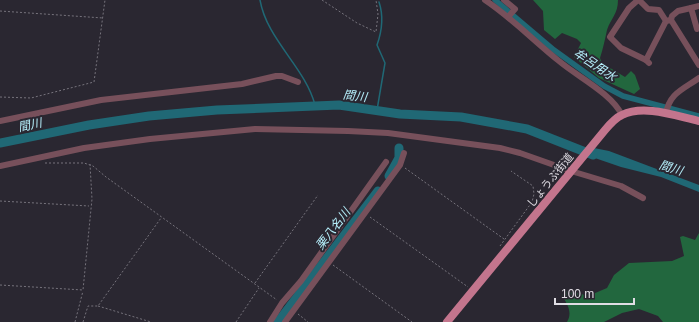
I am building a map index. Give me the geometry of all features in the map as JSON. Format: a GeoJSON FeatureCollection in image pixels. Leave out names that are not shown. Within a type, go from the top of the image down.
{"type":"FeatureCollection","features":[{"type":"Feature","properties":{"kind":"main road"},"geometry":{"type":"LineString","coordinates":[[622,115],[642,111],[699,121]]}},
{"type":"Feature","properties":{"kind":"main road","name":"しょうぶ街道"},"geometry":{"type":"LineString","coordinates":[[447,322],[605,130],[622,115]]}},
{"type":"Feature","properties":{"kind":"street"},"geometry":{"type":"LineString","coordinates":[[485,0],[510,15],[560,62],[607,97],[618,108],[622,115]]}},
{"type":"Feature","properties":{"kind":"street"},"geometry":{"type":"LineString","coordinates":[[504,0],[515,10],[510,15]]}},
{"type":"Feature","properties":{"kind":"street"},"geometry":{"type":"LineString","coordinates":[[699,6],[678,11],[668,20],[647,62],[621,48],[610,37],[629,8],[639,0],[648,10],[659,10],[668,20],[699,65]]}},
{"type":"Feature","properties":{"kind":"street"},"geometry":{"type":"LineString","coordinates":[[691,8],[697,29]]}},
{"type":"Feature","properties":{"kind":"street"},"geometry":{"type":"LineString","coordinates":[[0,121],[101,100],[242,84],[276,76],[282,76],[298,82]]}},
{"type":"Feature","properties":{"kind":"street"},"geometry":{"type":"LineString","coordinates":[[666,114],[669,102],[673,95],[699,78]]}},
{"type":"Feature","properties":{"kind":"street"},"geometry":{"type":"LineString","coordinates":[[0,166],[84,148],[150,139],[255,129],[354,131],[466,143],[520,153],[573,169],[621,186],[643,198]]}},
{"type":"Feature","properties":{"kind":"street"},"geometry":{"type":"LineString","coordinates":[[285,322],[294,312],[400,165],[404,153]]}},
{"type":"Feature","properties":{"kind":"street"},"geometry":{"type":"LineString","coordinates":[[270,322],[282,303],[301,281],[386,162]]}},
{"type":"Feature","properties":{"kind":"path"},"geometry":{"type":"LineString","coordinates":[[0,96],[31,98],[94,82],[106,0]]}},
{"type":"Feature","properties":{"kind":"path"},"geometry":{"type":"LineString","coordinates":[[322,0],[357,23],[376,32],[378,14],[376,0]]}},
{"type":"Feature","properties":{"kind":"path"},"geometry":{"type":"LineString","coordinates":[[0,11],[103,18]]}},
{"type":"Feature","properties":{"kind":"path"},"geometry":{"type":"LineString","coordinates":[[40,162],[90,164],[282,303]]}},
{"type":"Feature","properties":{"kind":"path"},"geometry":{"type":"LineString","coordinates":[[75,322],[83,290],[92,190],[90,164]]}},
{"type":"Feature","properties":{"kind":"path"},"geometry":{"type":"LineString","coordinates":[[400,165],[505,240]]}},
{"type":"Feature","properties":{"kind":"path"},"geometry":{"type":"LineString","coordinates":[[497,251],[532,202],[534,194],[533,186],[511,171]]}},
{"type":"Feature","properties":{"kind":"path"},"geometry":{"type":"LineString","coordinates":[[254,284],[318,196]]}},
{"type":"Feature","properties":{"kind":"path"},"geometry":{"type":"LineString","coordinates":[[0,201],[90,206]]}},
{"type":"Feature","properties":{"kind":"path"},"geometry":{"type":"LineString","coordinates":[[365,213],[468,288],[472,283]]}},
{"type":"Feature","properties":{"kind":"path"},"geometry":{"type":"LineString","coordinates":[[98,306],[162,217]]}},
{"type":"Feature","properties":{"kind":"path"},"geometry":{"type":"LineString","coordinates":[[329,262],[412,322]]}},
{"type":"Feature","properties":{"kind":"path"},"geometry":{"type":"LineString","coordinates":[[0,285],[83,290]]}},
{"type":"Feature","properties":{"kind":"path"},"geometry":{"type":"LineString","coordinates":[[236,322],[260,288]]}},
{"type":"Feature","properties":{"kind":"path"},"geometry":{"type":"LineString","coordinates":[[83,322],[90,304],[151,322]]}},
{"type":"Feature","properties":{"kind":"path"},"geometry":{"type":"LineString","coordinates":[[294,312],[308,322]]}},
{"type":"Feature","properties":{"kind":"green space"},"geometry":{"type":"Polygon","coordinates":[[[533,0],[618,0],[616,12],[607,30],[600,58],[602,63],[625,77],[631,71],[635,75],[640,89],[634,94],[599,78],[574,57],[581,43],[577,39],[562,33],[555,39],[544,30],[543,11],[533,0]]]}},
{"type":"Feature","properties":{"kind":"green space"},"geometry":{"type":"Polygon","coordinates":[[[699,233],[699,322],[663,322],[658,316],[639,309],[622,313],[604,322],[567,322],[569,318],[569,311],[562,295],[568,290],[588,296],[607,288],[614,275],[629,263],[672,261],[684,256],[680,237],[683,236],[695,240],[699,233]]]}},
{"type":"Feature","properties":{"kind":"water"},"geometry":{"type":"Polygon","coordinates":[[[594,148],[609,151],[699,185],[699,192],[661,177],[621,167],[589,156],[594,148]]]}},
{"type":"Feature","properties":{"kind":"waterway"},"geometry":{"type":"LineString","coordinates":[[260,0],[270,28],[303,78],[315,105]]}},
{"type":"Feature","properties":{"kind":"waterway","name":"牟呂用水"},"geometry":{"type":"LineString","coordinates":[[495,0],[554,50],[604,86],[623,96],[699,116]]}},
{"type":"Feature","properties":{"kind":"waterway"},"geometry":{"type":"LineString","coordinates":[[377,110],[385,63],[377,45],[382,24],[382,13],[379,2]]}},
{"type":"Feature","properties":{"kind":"waterway","name":"間川"},"geometry":{"type":"LineString","coordinates":[[0,143],[89,125],[149,116],[217,110],[339,105],[400,114],[461,117],[527,129],[593,155]]}},
{"type":"Feature","properties":{"kind":"waterway","name":"栗八名川"},"geometry":{"type":"LineString","coordinates":[[389,176],[399,158],[399,148]]}},
{"type":"Feature","properties":{"kind":"waterway","name":"栗八名川"},"geometry":{"type":"LineString","coordinates":[[278,322],[378,191]]}}]}
